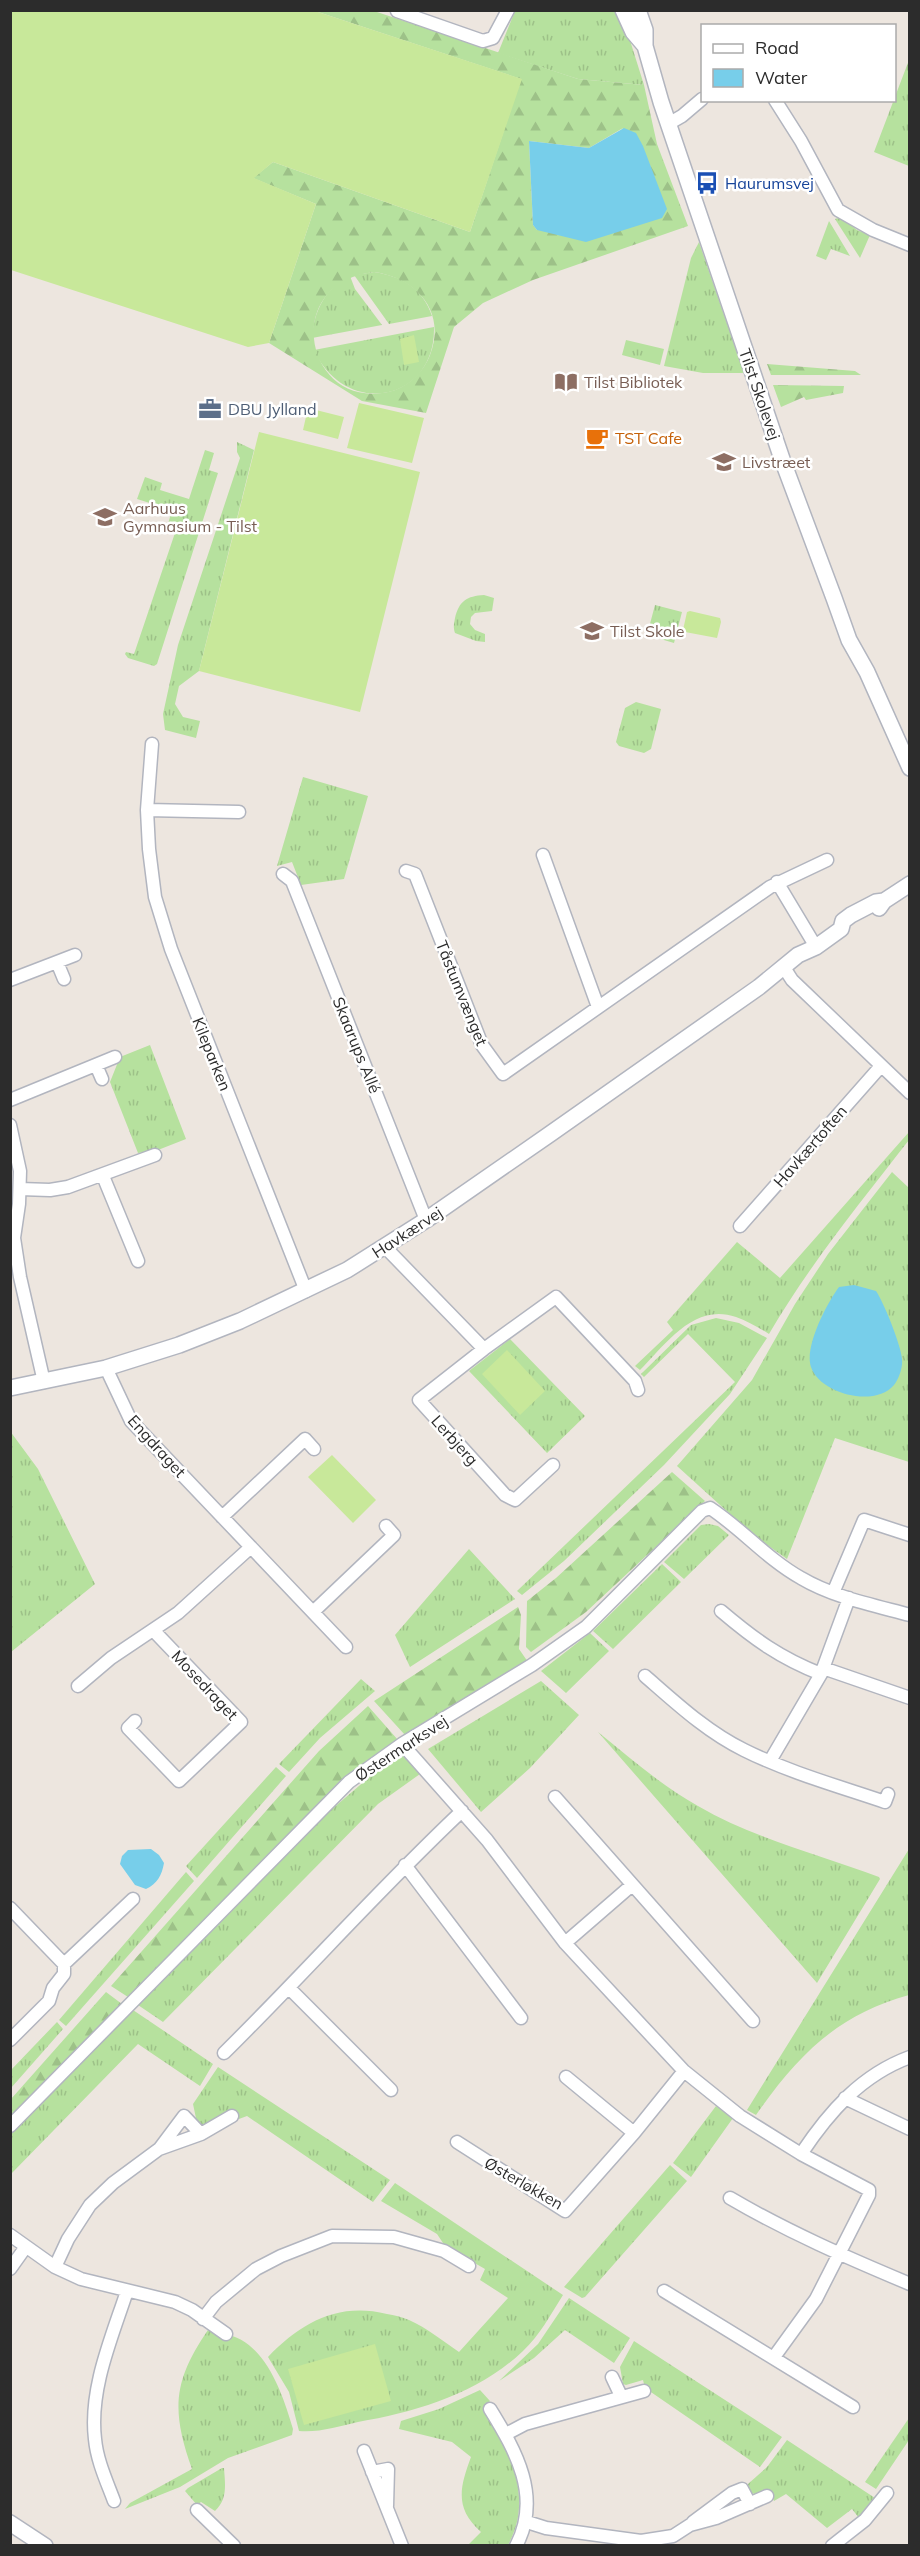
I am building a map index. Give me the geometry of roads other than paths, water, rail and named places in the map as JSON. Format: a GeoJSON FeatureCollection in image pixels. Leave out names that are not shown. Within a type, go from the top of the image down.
{"type":"FeatureCollection","features":[{"type":"Feature","properties":{"kind":"street"},"geometry":{"type":"LineString","coordinates":[[397,11],[483,41],[494,38],[508,10]]}},
{"type":"Feature","properties":{"kind":"street","name":"Tilst Skolevej"},"geometry":{"type":"LineString","coordinates":[[624,10],[633,32],[645,46]]}},
{"type":"Feature","properties":{"kind":"street","name":"Tilst Skolevej"},"geometry":{"type":"LineString","coordinates":[[638,10],[645,30],[645,46],[668,124],[782,459],[849,640],[867,672],[909,768]]}},
{"type":"Feature","properties":{"kind":"street"},"geometry":{"type":"LineString","coordinates":[[668,124],[682,116],[701,100]]}},
{"type":"Feature","properties":{"kind":"street"},"geometry":{"type":"LineString","coordinates":[[776,102],[801,141],[838,210],[873,230],[909,245]]}},
{"type":"Feature","properties":{"kind":"street","name":"Kileparken"},"geometry":{"type":"LineString","coordinates":[[153,744],[147,810],[155,897],[171,949],[306,1291]]}},
{"type":"Feature","properties":{"kind":"street"},"geometry":{"type":"LineString","coordinates":[[147,810],[239,812]]}},
{"type":"Feature","properties":{"kind":"street"},"geometry":{"type":"LineString","coordinates":[[543,855],[598,1007]]}},
{"type":"Feature","properties":{"kind":"street","name":"Tåstumvænget"},"geometry":{"type":"LineString","coordinates":[[406,871],[415,874],[482,1045],[502,1074],[777,882],[826,860]]}},
{"type":"Feature","properties":{"kind":"street","name":"Skaarups Allé"},"geometry":{"type":"LineString","coordinates":[[283,874],[292,881],[426,1220]]}},
{"type":"Feature","properties":{"kind":"street"},"geometry":{"type":"LineString","coordinates":[[777,882],[816,947]]}},
{"type":"Feature","properties":{"kind":"street","name":"Havkærvej"},"geometry":{"type":"LineString","coordinates":[[10,1388],[44,1383],[106,1368],[179,1345],[306,1291],[385,1247],[759,987],[785,970],[804,962],[816,947],[841,929],[850,928],[909,884]]}},
{"type":"Feature","properties":{"kind":"street"},"geometry":{"type":"LineString","coordinates":[[10,980],[75,955]]}},
{"type":"Feature","properties":{"kind":"street"},"geometry":{"type":"LineString","coordinates":[[57,962],[64,979]]}},
{"type":"Feature","properties":{"kind":"street"},"geometry":{"type":"LineString","coordinates":[[785,970],[909,1093]]}},
{"type":"Feature","properties":{"kind":"street"},"geometry":{"type":"LineString","coordinates":[[10,1100],[115,1057]]}},
{"type":"Feature","properties":{"kind":"street"},"geometry":{"type":"LineString","coordinates":[[96,1065],[102,1079]]}},
{"type":"Feature","properties":{"kind":"street","name":"Havkærtoften"},"geometry":{"type":"LineString","coordinates":[[740,1226],[881,1066]]}},
{"type":"Feature","properties":{"kind":"street"},"geometry":{"type":"LineString","coordinates":[[10,1125],[20,1172],[20,1189],[12,1238],[44,1383]]}},
{"type":"Feature","properties":{"kind":"street"},"geometry":{"type":"LineString","coordinates":[[20,1189],[50,1190],[103,1176],[155,1155]]}},
{"type":"Feature","properties":{"kind":"street"},"geometry":{"type":"LineString","coordinates":[[103,1176],[138,1261]]}},
{"type":"Feature","properties":{"kind":"street"},"geometry":{"type":"LineString","coordinates":[[385,1247],[484,1349]]}},
{"type":"Feature","properties":{"kind":"street","name":"Lerbjerg"},"geometry":{"type":"LineString","coordinates":[[553,1465],[515,1500],[505,1495],[418,1401],[484,1349],[556,1298],[635,1382],[638,1390]]}},
{"type":"Feature","properties":{"kind":"street","name":"Engdraget"},"geometry":{"type":"LineString","coordinates":[[106,1368],[132,1421],[346,1647]]}},
{"type":"Feature","properties":{"kind":"street"},"geometry":{"type":"LineString","coordinates":[[222,1517],[305,1439],[314,1449]]}},
{"type":"Feature","properties":{"kind":"street","name":"Østermarksvej"},"geometry":{"type":"LineString","coordinates":[[10,2126],[349,1782],[402,1744],[532,1665],[586,1627],[702,1511],[710,1508],[766,1555],[802,1579],[833,1593],[909,1615]]}},
{"type":"Feature","properties":{"kind":"street"},"geometry":{"type":"LineString","coordinates":[[833,1593],[864,1520],[909,1535]]}},
{"type":"Feature","properties":{"kind":"street"},"geometry":{"type":"LineString","coordinates":[[313,1612],[394,1535],[386,1526]]}},
{"type":"Feature","properties":{"kind":"street"},"geometry":{"type":"LineString","coordinates":[[78,1686],[111,1658],[178,1612],[251,1547]]}},
{"type":"Feature","properties":{"kind":"street"},"geometry":{"type":"LineString","coordinates":[[770,1761],[822,1671],[849,1598]]}},
{"type":"Feature","properties":{"kind":"street"},"geometry":{"type":"LineString","coordinates":[[721,1611],[766,1647],[790,1661],[909,1698]]}},
{"type":"Feature","properties":{"kind":"street","name":"Mosedraget"},"geometry":{"type":"LineString","coordinates":[[135,1720],[128,1728],[179,1781],[241,1722],[153,1630]]}},
{"type":"Feature","properties":{"kind":"street"},"geometry":{"type":"LineString","coordinates":[[645,1676],[708,1729],[743,1750],[885,1802],[888,1794]]}},
{"type":"Feature","properties":{"kind":"street"},"geometry":{"type":"LineString","coordinates":[[402,1744],[462,1811],[529,1893],[565,1943],[684,2071],[740,2116],[801,2154],[869,2190],[816,2299],[774,2357]]}},
{"type":"Feature","properties":{"kind":"street"},"geometry":{"type":"LineString","coordinates":[[555,1797],[753,2021]]}},
{"type":"Feature","properties":{"kind":"street"},"geometry":{"type":"LineString","coordinates":[[224,2052],[289,1988],[405,1865],[462,1811]]}},
{"type":"Feature","properties":{"kind":"street"},"geometry":{"type":"LineString","coordinates":[[405,1865],[521,2018]]}},
{"type":"Feature","properties":{"kind":"street"},"geometry":{"type":"LineString","coordinates":[[565,1943],[632,1885]]}},
{"type":"Feature","properties":{"kind":"street"},"geometry":{"type":"LineString","coordinates":[[64,1964],[133,1899]]}},
{"type":"Feature","properties":{"kind":"street"},"geometry":{"type":"LineString","coordinates":[[10,1908],[64,1964],[64,1974],[53,1988],[49,2001],[10,2040]]}},
{"type":"Feature","properties":{"kind":"street"},"geometry":{"type":"LineString","coordinates":[[289,1988],[392,2090]]}},
{"type":"Feature","properties":{"kind":"street"},"geometry":{"type":"LineString","coordinates":[[801,2154],[845,2098],[892,2063],[909,2057]]}},
{"type":"Feature","properties":{"kind":"street","name":"Østerløkken"},"geometry":{"type":"LineString","coordinates":[[457,2142],[565,2211],[634,2133],[684,2071]]}},
{"type":"Feature","properties":{"kind":"street"},"geometry":{"type":"LineString","coordinates":[[566,2077],[634,2133]]}},
{"type":"Feature","properties":{"kind":"street"},"geometry":{"type":"LineString","coordinates":[[845,2098],[909,2129]]}},
{"type":"Feature","properties":{"kind":"street"},"geometry":{"type":"LineString","coordinates":[[159,2149],[183,2116],[201,2133]]}},
{"type":"Feature","properties":{"kind":"street"},"geometry":{"type":"LineString","coordinates":[[56,2267],[68,2238],[90,2205],[113,2182],[159,2149],[201,2133],[232,2116]]}},
{"type":"Feature","properties":{"kind":"street"},"geometry":{"type":"LineString","coordinates":[[730,2198],[769,2221],[839,2254],[909,2283]]}},
{"type":"Feature","properties":{"kind":"street"},"geometry":{"type":"LineString","coordinates":[[10,2235],[25,2248],[81,2279],[175,2302],[226,2334]]}},
{"type":"Feature","properties":{"kind":"street"},"geometry":{"type":"LineString","coordinates":[[203,2319],[216,2302],[256,2270],[281,2256],[332,2236],[394,2237],[444,2251],[469,2266]]}},
{"type":"Feature","properties":{"kind":"street"},"geometry":{"type":"LineString","coordinates":[[10,2269],[25,2248]]}},
{"type":"Feature","properties":{"kind":"street"},"geometry":{"type":"LineString","coordinates":[[114,2501],[95,2440],[95,2413],[107,2353],[127,2291]]}},
{"type":"Feature","properties":{"kind":"street"},"geometry":{"type":"LineString","coordinates":[[664,2291],[853,2407]]}},
{"type":"Feature","properties":{"kind":"street"},"geometry":{"type":"LineString","coordinates":[[612,2377],[621,2396]]}},
{"type":"Feature","properties":{"kind":"street"},"geometry":{"type":"LineString","coordinates":[[506,2434],[525,2424],[644,2391]]}},
{"type":"Feature","properties":{"kind":"street"},"geometry":{"type":"LineString","coordinates":[[490,2409],[506,2434],[522,2468],[527,2522],[516,2546]]}},
{"type":"Feature","properties":{"kind":"street"},"geometry":{"type":"LineString","coordinates":[[364,2451],[402,2546]]}},
{"type":"Feature","properties":{"kind":"street"},"geometry":{"type":"LineString","coordinates":[[832,2546],[874,2511],[887,2493]]}},
{"type":"Feature","properties":{"kind":"street"},"geometry":{"type":"LineString","coordinates":[[527,2522],[546,2528],[642,2541],[673,2536],[690,2525],[716,2518],[767,2496]]}},
{"type":"Feature","properties":{"kind":"street"},"geometry":{"type":"LineString","coordinates":[[197,2510],[234,2546]]}},
{"type":"Feature","properties":{"kind":"street"},"geometry":{"type":"LineString","coordinates":[[10,2523],[45,2546]]}},
{"type":"Feature","properties":{"kind":"water"},"geometry":{"type":"Polygon","coordinates":[[[624,128],[636,133],[643,146],[667,209],[662,218],[586,242],[537,230],[533,225],[529,141],[589,148],[624,128]]]}},
{"type":"Feature","properties":{"kind":"water"},"geometry":{"type":"Polygon","coordinates":[[[854,1285],[876,1291],[892,1324],[901,1353],[902,1366],[896,1382],[885,1392],[874,1396],[862,1397],[836,1391],[816,1376],[811,1367],[811,1348],[814,1337],[829,1303],[839,1287],[854,1285]]]}},
{"type":"Feature","properties":{"kind":"water"},"geometry":{"type":"Polygon","coordinates":[[[151,1849],[164,1863],[158,1879],[146,1889],[135,1885],[120,1864],[122,1856],[128,1850],[151,1849]]]}},
{"type":"Feature","properties":{"kind":"place","name":"Haurumsvej"},"geometry":{"type":"Point","coordinates":[707,183]}},
{"type":"Feature","properties":{"kind":"place","name":"Tilst Bibliotek"},"geometry":{"type":"Point","coordinates":[566,382]}},
{"type":"Feature","properties":{"kind":"place","name":"DBU Jylland"},"geometry":{"type":"Point","coordinates":[210,409]}},
{"type":"Feature","properties":{"kind":"place","name":"TST Cafe"},"geometry":{"type":"Point","coordinates":[597,438]}},
{"type":"Feature","properties":{"kind":"place","name":"Livstræet"},"geometry":{"type":"Point","coordinates":[724,462]}},
{"type":"Feature","properties":{"kind":"place","name":"Aarhuus Gymnasium - Tilst"},"geometry":{"type":"Point","coordinates":[105,517]}},
{"type":"Feature","properties":{"kind":"place","name":"Tilst Skole"},"geometry":{"type":"Point","coordinates":[592,631]}}]}
